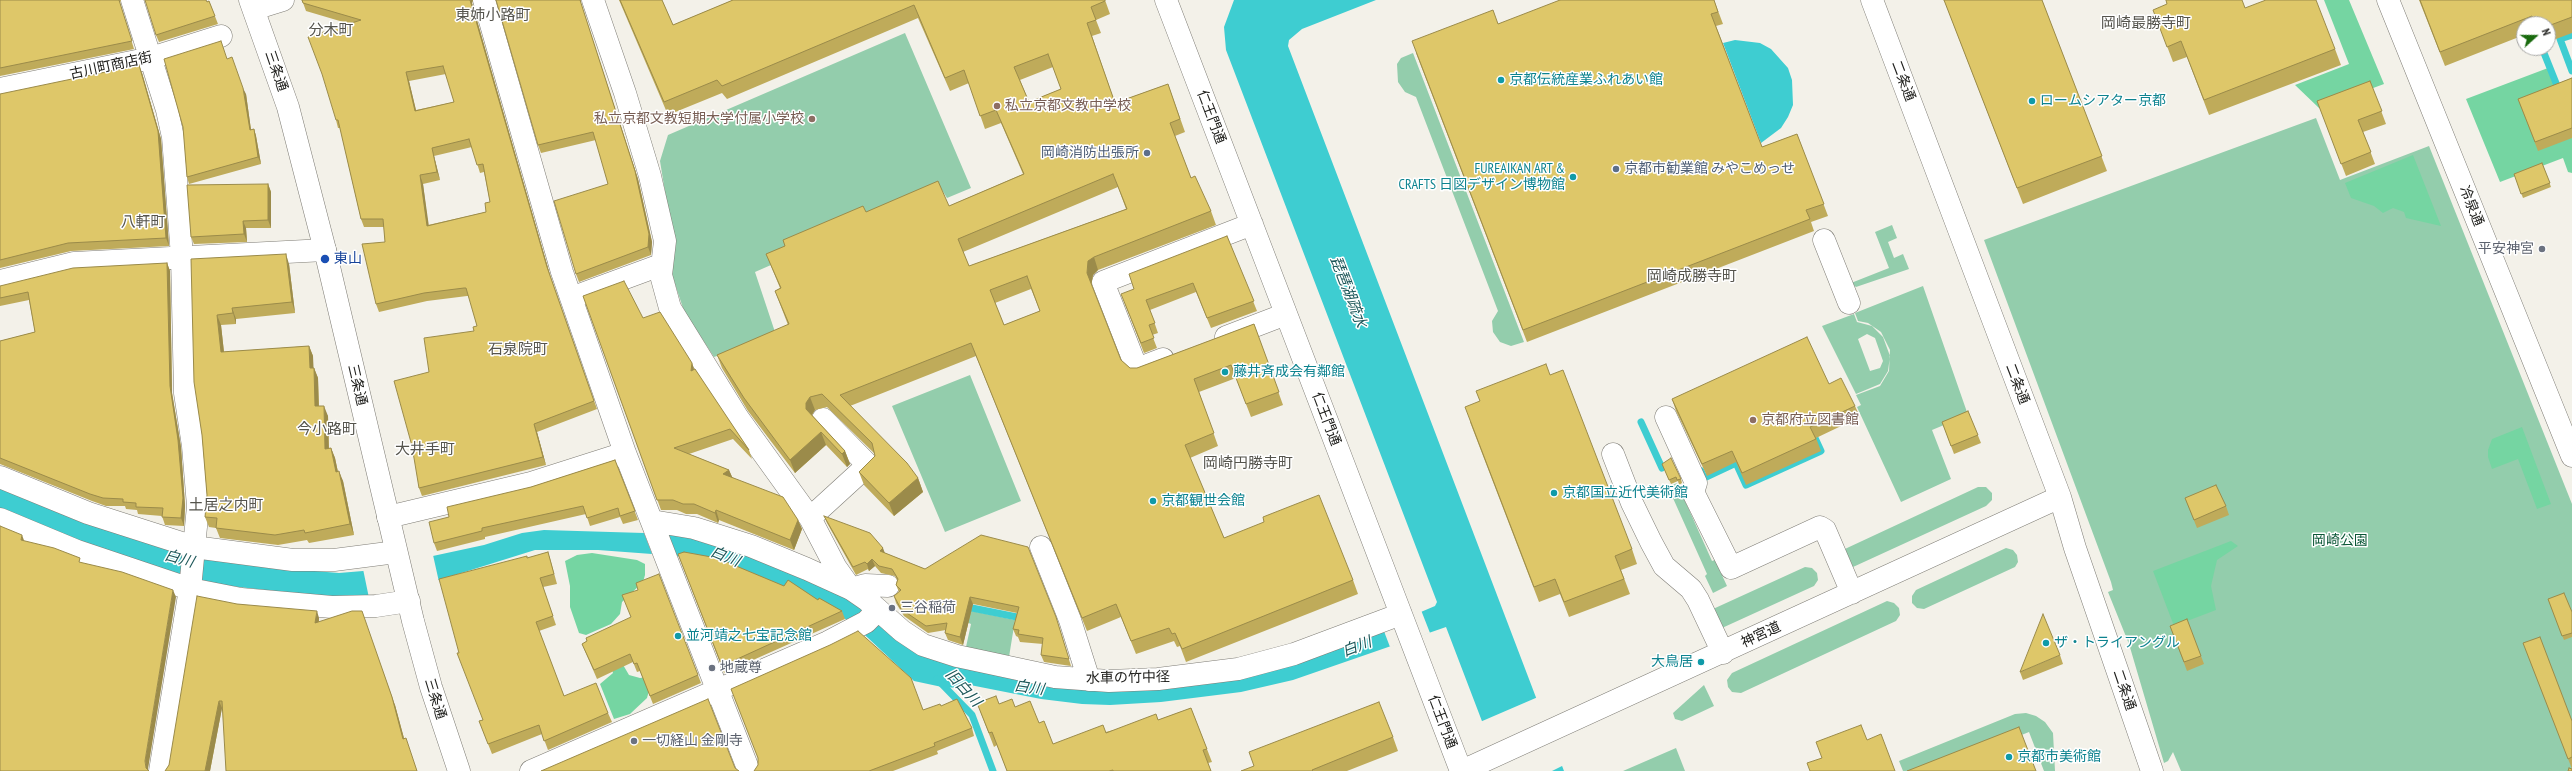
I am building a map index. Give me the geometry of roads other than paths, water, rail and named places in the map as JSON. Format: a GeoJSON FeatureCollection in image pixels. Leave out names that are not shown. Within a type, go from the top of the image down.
{"type":"FeatureCollection","features":[{"type":"Feature","properties":{"kind":"street"},"geometry":{"type":"LineString","coordinates":[[132,0],[151,58],[173,137],[182,257],[186,393],[193,446],[198,506],[190,586],[160,771]]}},
{"type":"Feature","properties":{"kind":"street"},"geometry":{"type":"LineString","coordinates":[[252,5],[283,0]]}},
{"type":"Feature","properties":{"kind":"street"},"geometry":{"type":"LineString","coordinates":[[484,0],[571,298],[625,453],[749,771]]}},
{"type":"Feature","properties":{"kind":"street"},"geometry":{"type":"LineString","coordinates":[[593,0],[625,93],[650,176],[665,241],[662,284],[670,308],[707,372],[810,518],[836,568],[851,589]]}},
{"type":"Feature","properties":{"kind":"street","name":"仁王門通"},"geometry":{"type":"LineString","coordinates":[[1166,0],[1286,314],[1396,617],[1410,640],[1462,771]]}},
{"type":"Feature","properties":{"kind":"street","name":"二条通"},"geometry":{"type":"LineString","coordinates":[[1872,0],[2060,497],[2075,548],[2152,771]]}},
{"type":"Feature","properties":{"kind":"street","name":"冷泉通"},"geometry":{"type":"LineString","coordinates":[[2388,0],[2572,456]]}},
{"type":"Feature","properties":{"kind":"street","name":"三条通"},"geometry":{"type":"LineString","coordinates":[[252,5],[288,107],[325,250],[407,596],[431,687],[459,771]]}},
{"type":"Feature","properties":{"kind":"street","name":"古川町商店街"},"geometry":{"type":"LineString","coordinates":[[0,89],[151,58],[221,36]]}},
{"type":"Feature","properties":{"kind":"street"},"geometry":{"type":"LineString","coordinates":[[1182,353],[1137,369],[1103,282],[1252,224]]}},
{"type":"Feature","properties":{"kind":"street"},"geometry":{"type":"LineString","coordinates":[[1824,240],[1849,303]]}},
{"type":"Feature","properties":{"kind":"street"},"geometry":{"type":"LineString","coordinates":[[0,280],[74,263],[325,250]]}},
{"type":"Feature","properties":{"kind":"street"},"geometry":{"type":"LineString","coordinates":[[571,298],[655,267],[662,267]]}},
{"type":"Feature","properties":{"kind":"street"},"geometry":{"type":"LineString","coordinates":[[1204,344],[1286,314]]}},
{"type":"Feature","properties":{"kind":"street"},"geometry":{"type":"LineString","coordinates":[[1666,417],[1696,483],[1693,492],[1731,568],[1820,527],[1825,530],[1852,593]]}},
{"type":"Feature","properties":{"kind":"street"},"geometry":{"type":"LineString","coordinates":[[810,518],[868,465],[823,419]]}},
{"type":"Feature","properties":{"kind":"street"},"geometry":{"type":"LineString","coordinates":[[388,517],[531,483],[625,453]]}},
{"type":"Feature","properties":{"kind":"street"},"geometry":{"type":"LineString","coordinates":[[1613,454],[1632,503],[1664,566],[1691,589],[1698,600],[1722,653]]}},
{"type":"Feature","properties":{"kind":"street"},"geometry":{"type":"LineString","coordinates":[[0,477],[88,513],[194,549],[293,560],[334,560],[397,556]]}},
{"type":"Feature","properties":{"kind":"street","name":"神宮道"},"geometry":{"type":"LineString","coordinates":[[1462,771],[1559,728],[2060,497]]}},
{"type":"Feature","properties":{"kind":"street"},"geometry":{"type":"LineString","coordinates":[[0,519],[84,554],[190,586],[241,599],[332,607],[376,606],[407,596]]}},
{"type":"Feature","properties":{"kind":"street"},"geometry":{"type":"LineString","coordinates":[[654,526],[694,528],[751,546],[851,589],[865,585],[888,586]]}},
{"type":"Feature","properties":{"kind":"street"},"geometry":{"type":"LineString","coordinates":[[1041,547],[1070,620],[1089,680]]}},
{"type":"Feature","properties":{"kind":"street","name":"水車の竹中径"},"geometry":{"type":"LineString","coordinates":[[851,589],[877,612],[923,645],[1025,672],[1089,680],[1124,680],[1199,675],[1259,664],[1314,647],[1396,617]]}},
{"type":"Feature","properties":{"kind":"street"},"geometry":{"type":"LineString","coordinates":[[531,771],[718,690],[856,627],[877,612]]}},
{"type":"Feature","properties":{"kind":"water"},"geometry":{"type":"Polygon","coordinates":[[[1234,0],[1376,0],[1302,29],[1289,40],[1288,46],[1564,771],[1501,771],[1446,627],[1293,680],[1241,692],[1161,702],[1110,705],[1082,704],[1041,699],[965,684],[960,688],[942,687],[914,681],[852,623],[790,586],[785,591],[702,560],[670,555],[662,534],[683,536],[747,556],[787,571],[853,601],[901,637],[1111,686],[1376,631],[1435,606],[1437,602],[1226,50],[1224,27],[1234,0]]]}},
{"type":"Feature","properties":{"kind":"water"},"geometry":{"type":"Polygon","coordinates":[[[1735,40],[1760,43],[1771,49],[1788,68],[1792,80],[1793,105],[1788,117],[1781,128],[1761,143],[1723,43],[1735,40]]]}},
{"type":"Feature","properties":{"kind":"water","name":"白川"},"geometry":{"type":"Polygon","coordinates":[[[0,485],[290,569],[339,573],[363,571],[484,545],[522,533],[544,530],[644,533],[652,554],[598,550],[535,550],[439,580],[368,597],[328,597],[203,583],[106,551],[0,509],[0,485]]]}},
{"type":"Feature","properties":{"kind":"waterway"},"geometry":{"type":"LineString","coordinates":[[2572,35],[2560,39],[2572,71]]}},
{"type":"Feature","properties":{"kind":"waterway"},"geometry":{"type":"LineString","coordinates":[[2545,56],[2560,93]]}},
{"type":"Feature","properties":{"kind":"waterway"},"geometry":{"type":"LineString","coordinates":[[1641,422],[1662,468]]}},
{"type":"Feature","properties":{"kind":"waterway"},"geometry":{"type":"LineString","coordinates":[[1701,471],[1704,478],[1736,463],[1746,485],[1821,451],[1815,438]]}},
{"type":"Feature","properties":{"kind":"waterway"},"geometry":{"type":"LineString","coordinates":[[962,606],[1017,617]]}},
{"type":"Feature","properties":{"kind":"waterway","name":"旧白川"},"geometry":{"type":"LineString","coordinates":[[937,679],[972,715],[993,771]]}},
{"type":"Feature","properties":{"kind":"place","name":"京都伝統産業ふれあい館"},"geometry":{"type":"Point","coordinates":[1501,80]}},
{"type":"Feature","properties":{"kind":"place","name":"ロームシアター京都"},"geometry":{"type":"Point","coordinates":[2032,101]}},
{"type":"Feature","properties":{"kind":"place","name":"私立京都文教中学校"},"geometry":{"type":"Point","coordinates":[997,106]}},
{"type":"Feature","properties":{"kind":"place","name":"私立京都文教短期大学付属小学校"},"geometry":{"type":"Point","coordinates":[812,119]}},
{"type":"Feature","properties":{"kind":"place","name":"岡崎消防出張所"},"geometry":{"type":"Point","coordinates":[1147,153]}},
{"type":"Feature","properties":{"kind":"place","name":"京都市勧業館 みやこめっせ"},"geometry":{"type":"Point","coordinates":[1616,169]}},
{"type":"Feature","properties":{"kind":"place","name":"FUREAIKAN ART & CRAFTS 日図デザイン博物館"},"geometry":{"type":"Point","coordinates":[1573,177]}},
{"type":"Feature","properties":{"kind":"place","name":"平安神宮"},"geometry":{"type":"Point","coordinates":[2542,249]}},
{"type":"Feature","properties":{"kind":"place","name":"東山"},"geometry":{"type":"Point","coordinates":[325,259]}},
{"type":"Feature","properties":{"kind":"place","name":"藤井斉成会有鄰館"},"geometry":{"type":"Point","coordinates":[1225,372]}},
{"type":"Feature","properties":{"kind":"place","name":"京都府立図書館"},"geometry":{"type":"Point","coordinates":[1753,420]}},
{"type":"Feature","properties":{"kind":"place","name":"京都国立近代美術館"},"geometry":{"type":"Point","coordinates":[1554,493]}},
{"type":"Feature","properties":{"kind":"place","name":"京都観世会館"},"geometry":{"type":"Point","coordinates":[1153,501]}},
{"type":"Feature","properties":{"kind":"place","name":"三谷稲荷"},"geometry":{"type":"Point","coordinates":[892,608]}},
{"type":"Feature","properties":{"kind":"place","name":"並河靖之七宝記念館"},"geometry":{"type":"Point","coordinates":[678,636]}},
{"type":"Feature","properties":{"kind":"place","name":"ザ・トライアングル"},"geometry":{"type":"Point","coordinates":[2046,643]}},
{"type":"Feature","properties":{"kind":"place","name":"大鳥居"},"geometry":{"type":"Point","coordinates":[1701,662]}},
{"type":"Feature","properties":{"kind":"place","name":"地蔵尊"},"geometry":{"type":"Point","coordinates":[712,668]}},
{"type":"Feature","properties":{"kind":"place","name":"一切経山 金剛寺"},"geometry":{"type":"Point","coordinates":[634,741]}},
{"type":"Feature","properties":{"kind":"place","name":"京都市美術館"},"geometry":{"type":"Point","coordinates":[2009,757]}},
{"type":"Feature","properties":{"kind":"district","name":"東姉小路町"},"geometry":{"type":"Point","coordinates":[493,16]}},
{"type":"Feature","properties":{"kind":"district","name":"岡崎最勝寺町"},"geometry":{"type":"Point","coordinates":[2146,24]}},
{"type":"Feature","properties":{"kind":"district","name":"分木町"},"geometry":{"type":"Point","coordinates":[331,31]}},
{"type":"Feature","properties":{"kind":"district","name":"八軒町"},"geometry":{"type":"Point","coordinates":[143,223]}},
{"type":"Feature","properties":{"kind":"district","name":"岡崎成勝寺町"},"geometry":{"type":"Point","coordinates":[1692,277]}},
{"type":"Feature","properties":{"kind":"district","name":"石泉院町"},"geometry":{"type":"Point","coordinates":[518,350]}},
{"type":"Feature","properties":{"kind":"district","name":"今小路町"},"geometry":{"type":"Point","coordinates":[327,430]}},
{"type":"Feature","properties":{"kind":"district","name":"大井手町"},"geometry":{"type":"Point","coordinates":[425,450]}},
{"type":"Feature","properties":{"kind":"district","name":"岡崎円勝寺町"},"geometry":{"type":"Point","coordinates":[1248,464]}},
{"type":"Feature","properties":{"kind":"district","name":"土居之内町"},"geometry":{"type":"Point","coordinates":[226,506]}},
{"type":"Feature","properties":{"kind":"water label","name":"琵琶湖疏水"},"geometry":{"type":"Point","coordinates":[1348,292]}},
{"type":"Feature","properties":{"kind":"park label","name":"岡崎公園"},"geometry":{"type":"Point","coordinates":[2340,541]}}]}
